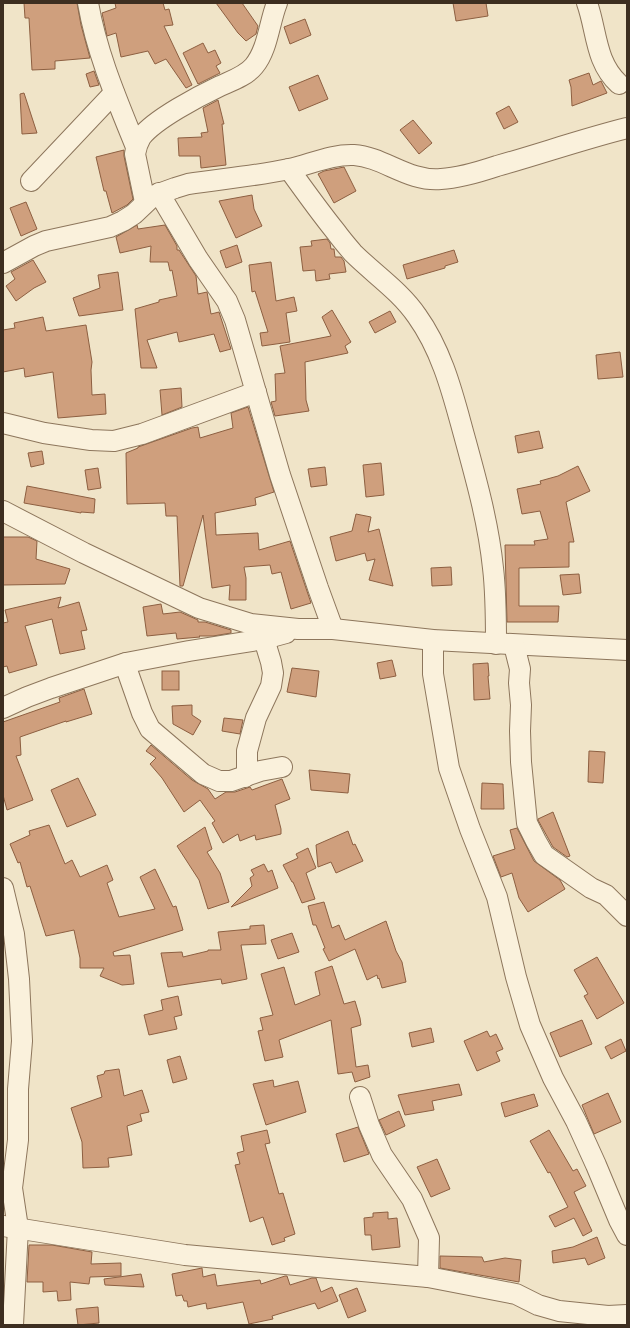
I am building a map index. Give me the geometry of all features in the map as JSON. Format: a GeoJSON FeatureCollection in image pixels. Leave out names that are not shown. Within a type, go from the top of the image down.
{"type":"FeatureCollection","features":[{"type":"Feature","properties":{"kind":"street"},"geometry":{"type":"LineString","coordinates":[[88,3],[98,45],[114,93],[136,147],[136,160],[152,198],[198,259],[227,301],[235,320],[293,515],[333,629]]}},
{"type":"Feature","properties":{"kind":"street"},"geometry":{"type":"LineString","coordinates":[[136,147],[141,137],[164,118],[198,97],[240,76],[254,66],[265,42],[277,3]]}},
{"type":"Feature","properties":{"kind":"street"},"geometry":{"type":"LineString","coordinates":[[587,3],[600,57],[612,77],[619,84]]}},
{"type":"Feature","properties":{"kind":"street"},"geometry":{"type":"LineString","coordinates":[[31,181],[114,93]]}},
{"type":"Feature","properties":{"kind":"street"},"geometry":{"type":"LineString","coordinates":[[3,263],[46,241],[110,227],[134,214],[152,198],[188,184],[289,169],[334,157],[355,156],[363,156],[410,176],[441,180],[484,170],[600,134],[627,128]]}},
{"type":"Feature","properties":{"kind":"street"},"geometry":{"type":"LineString","coordinates":[[289,169],[351,251],[409,305],[437,348],[453,395],[477,482],[488,530],[494,569],[496,606],[505,644],[520,669],[521,762],[527,823],[544,855],[591,888],[606,895],[627,916]]}},
{"type":"Feature","properties":{"kind":"street"},"geometry":{"type":"LineString","coordinates":[[3,423],[23,429],[66,437],[114,441],[142,434],[256,392]]}},
{"type":"Feature","properties":{"kind":"street"},"geometry":{"type":"LineString","coordinates":[[3,511],[84,553],[199,608],[251,624],[298,629],[333,629],[432,640],[627,650]]}},
{"type":"Feature","properties":{"kind":"street"},"geometry":{"type":"LineString","coordinates":[[3,708],[51,688],[126,663],[264,639],[298,629]]}},
{"type":"Feature","properties":{"kind":"street"},"geometry":{"type":"LineString","coordinates":[[245,777],[248,770],[247,751],[256,718],[271,686],[273,673],[264,639]]}},
{"type":"Feature","properties":{"kind":"street"},"geometry":{"type":"LineString","coordinates":[[432,640],[433,674],[449,768],[496,897],[516,977],[530,1025],[553,1078],[579,1128],[627,1235]]}},
{"type":"Feature","properties":{"kind":"street"},"geometry":{"type":"LineString","coordinates":[[126,663],[142,713],[150,729],[203,774],[219,781],[231,781],[260,771],[282,767]]}},
{"type":"Feature","properties":{"kind":"street"},"geometry":{"type":"LineString","coordinates":[[3,888],[14,934],[19,979],[22,1041],[18,1089],[18,1140],[12,1188],[10,1227],[13,1325]]}},
{"type":"Feature","properties":{"kind":"street"},"geometry":{"type":"LineString","coordinates":[[360,1096],[369,1126],[382,1155],[412,1199],[429,1238],[428,1276]]}},
{"type":"Feature","properties":{"kind":"street"},"geometry":{"type":"LineString","coordinates":[[10,1227],[185,1255],[428,1276],[516,1294],[538,1305],[559,1311],[608,1316],[627,1315]]}},
{"type":"Feature","properties":{"kind":"building"},"geometry":{"type":"Polygon","coordinates":[[[24,3],[77,3],[90,58],[55,61],[55,69],[32,70],[29,18],[25,18],[24,3]]]}},
{"type":"Feature","properties":{"kind":"building"},"geometry":{"type":"Polygon","coordinates":[[[115,3],[163,3],[165,10],[169,9],[173,25],[164,26],[192,85],[186,88],[166,59],[155,64],[148,51],[121,57],[116,33],[107,36],[102,13],[116,8],[115,3]]]}},
{"type":"Feature","properties":{"kind":"building"},"geometry":{"type":"Polygon","coordinates":[[[216,3],[242,3],[258,26],[256,34],[246,41],[238,33],[216,3]]]}},
{"type":"Feature","properties":{"kind":"building"},"geometry":{"type":"Polygon","coordinates":[[[453,3],[486,3],[488,16],[456,21],[453,3]]]}},
{"type":"Feature","properties":{"kind":"building"},"geometry":{"type":"Polygon","coordinates":[[[305,19],[311,35],[290,44],[284,27],[305,19]]]}},
{"type":"Feature","properties":{"kind":"building"},"geometry":{"type":"Polygon","coordinates":[[[203,43],[208,53],[215,50],[221,63],[216,66],[220,73],[198,84],[183,53],[203,43]]]}},
{"type":"Feature","properties":{"kind":"building"},"geometry":{"type":"Polygon","coordinates":[[[94,71],[99,85],[90,87],[86,74],[94,71]]]}},
{"type":"Feature","properties":{"kind":"building"},"geometry":{"type":"Polygon","coordinates":[[[589,73],[593,85],[601,81],[607,93],[572,106],[569,80],[589,73]]]}},
{"type":"Feature","properties":{"kind":"building"},"geometry":{"type":"Polygon","coordinates":[[[318,75],[328,99],[299,111],[289,87],[318,75]]]}},
{"type":"Feature","properties":{"kind":"building"},"geometry":{"type":"Polygon","coordinates":[[[24,93],[37,133],[22,134],[20,94],[24,93]]]}},
{"type":"Feature","properties":{"kind":"building"},"geometry":{"type":"Polygon","coordinates":[[[218,100],[224,124],[222,124],[226,165],[201,168],[200,156],[179,156],[178,138],[202,137],[201,133],[208,132],[203,108],[218,100]]]}},
{"type":"Feature","properties":{"kind":"building"},"geometry":{"type":"Polygon","coordinates":[[[509,106],[518,122],[504,129],[496,113],[509,106]]]}},
{"type":"Feature","properties":{"kind":"building"},"geometry":{"type":"Polygon","coordinates":[[[413,120],[432,143],[419,154],[400,130],[413,120]]]}},
{"type":"Feature","properties":{"kind":"building"},"geometry":{"type":"Polygon","coordinates":[[[124,150],[133,199],[127,205],[112,213],[106,191],[104,191],[96,157],[124,150]]]}},
{"type":"Feature","properties":{"kind":"building"},"geometry":{"type":"Polygon","coordinates":[[[344,167],[356,191],[334,203],[318,174],[324,171],[344,167]]]}},
{"type":"Feature","properties":{"kind":"building"},"geometry":{"type":"Polygon","coordinates":[[[252,195],[254,209],[262,226],[236,238],[219,201],[252,195]]]}},
{"type":"Feature","properties":{"kind":"building"},"geometry":{"type":"Polygon","coordinates":[[[26,202],[37,229],[21,236],[10,208],[26,202]]]}},
{"type":"Feature","properties":{"kind":"building"},"geometry":{"type":"Polygon","coordinates":[[[137,225],[138,229],[165,225],[177,246],[177,250],[179,250],[196,276],[198,294],[207,292],[211,314],[219,312],[231,349],[220,352],[214,334],[179,342],[177,332],[147,340],[157,368],[141,368],[135,309],[159,302],[159,300],[177,296],[172,270],[170,271],[168,262],[150,262],[151,246],[120,253],[116,237],[137,225]]]}},
{"type":"Feature","properties":{"kind":"building"},"geometry":{"type":"Polygon","coordinates":[[[327,239],[330,243],[331,249],[334,249],[335,257],[341,257],[344,261],[346,272],[329,274],[330,279],[316,281],[315,270],[303,271],[300,247],[312,246],[311,241],[327,239]]]}},
{"type":"Feature","properties":{"kind":"building"},"geometry":{"type":"Polygon","coordinates":[[[237,245],[242,262],[226,268],[220,251],[237,245]]]}},
{"type":"Feature","properties":{"kind":"building"},"geometry":{"type":"Polygon","coordinates":[[[454,250],[458,262],[445,266],[445,268],[407,279],[403,265],[454,250]]]}},
{"type":"Feature","properties":{"kind":"building"},"geometry":{"type":"Polygon","coordinates":[[[33,260],[46,282],[34,288],[16,301],[6,286],[15,279],[11,272],[33,260]]]}},
{"type":"Feature","properties":{"kind":"building"},"geometry":{"type":"Polygon","coordinates":[[[271,262],[276,301],[294,297],[297,311],[286,313],[290,342],[262,346],[260,333],[268,332],[255,291],[252,292],[249,265],[271,262]]]}},
{"type":"Feature","properties":{"kind":"building"},"geometry":{"type":"Polygon","coordinates":[[[118,272],[123,310],[79,316],[73,298],[100,288],[98,275],[118,272]]]}},
{"type":"Feature","properties":{"kind":"building"},"geometry":{"type":"Polygon","coordinates":[[[332,310],[351,342],[345,346],[348,353],[305,362],[306,400],[309,411],[275,416],[271,402],[276,401],[275,374],[285,373],[280,346],[331,336],[322,317],[332,310]]]}},
{"type":"Feature","properties":{"kind":"building"},"geometry":{"type":"Polygon","coordinates":[[[390,311],[396,322],[375,333],[369,322],[390,311]]]}},
{"type":"Feature","properties":{"kind":"building"},"geometry":{"type":"Polygon","coordinates":[[[43,317],[46,331],[86,325],[92,362],[92,395],[105,394],[106,414],[58,418],[53,372],[25,377],[24,368],[3,372],[3,330],[15,328],[14,323],[43,317]]]}},
{"type":"Feature","properties":{"kind":"building"},"geometry":{"type":"Polygon","coordinates":[[[620,352],[623,377],[598,379],[596,355],[620,352]]]}},
{"type":"Feature","properties":{"kind":"building"},"geometry":{"type":"Polygon","coordinates":[[[181,388],[182,407],[162,415],[160,390],[181,388]]]}},
{"type":"Feature","properties":{"kind":"building"},"geometry":{"type":"Polygon","coordinates":[[[248,407],[274,492],[255,498],[256,505],[215,513],[216,535],[258,533],[259,550],[290,541],[311,603],[291,609],[281,572],[272,574],[270,565],[244,567],[246,578],[246,600],[229,600],[230,585],[212,588],[203,515],[183,586],[180,586],[177,516],[166,516],[165,503],[127,504],[126,453],[138,447],[192,428],[198,427],[200,438],[233,428],[231,413],[248,407]]]}},
{"type":"Feature","properties":{"kind":"building"},"geometry":{"type":"Polygon","coordinates":[[[539,431],[543,448],[518,453],[515,436],[539,431]]]}},
{"type":"Feature","properties":{"kind":"building"},"geometry":{"type":"Polygon","coordinates":[[[42,451],[44,464],[31,467],[28,453],[42,451]]]}},
{"type":"Feature","properties":{"kind":"building"},"geometry":{"type":"Polygon","coordinates":[[[381,463],[384,495],[366,497],[363,465],[381,463]]]}},
{"type":"Feature","properties":{"kind":"building"},"geometry":{"type":"Polygon","coordinates":[[[578,466],[590,491],[566,502],[574,542],[569,542],[569,567],[519,568],[519,606],[559,606],[558,622],[507,622],[505,545],[535,545],[534,541],[548,539],[540,511],[522,514],[517,489],[541,484],[540,481],[558,476],[578,466]]]}},
{"type":"Feature","properties":{"kind":"building"},"geometry":{"type":"Polygon","coordinates":[[[325,467],[327,485],[311,487],[308,469],[325,467]]]}},
{"type":"Feature","properties":{"kind":"building"},"geometry":{"type":"Polygon","coordinates":[[[98,468],[101,488],[88,490],[85,470],[98,468]]]}},
{"type":"Feature","properties":{"kind":"building"},"geometry":{"type":"Polygon","coordinates":[[[27,486],[95,499],[94,513],[81,513],[24,503],[27,486]]]}},
{"type":"Feature","properties":{"kind":"building"},"geometry":{"type":"Polygon","coordinates":[[[356,514],[371,517],[368,532],[379,529],[393,586],[369,580],[375,559],[367,561],[365,553],[336,561],[330,537],[352,531],[356,514]]]}},
{"type":"Feature","properties":{"kind":"building"},"geometry":{"type":"Polygon","coordinates":[[[3,537],[28,537],[37,541],[36,559],[70,569],[65,584],[3,585],[3,537]]]}},
{"type":"Feature","properties":{"kind":"building"},"geometry":{"type":"Polygon","coordinates":[[[451,567],[452,585],[432,586],[431,568],[451,567]]]}},
{"type":"Feature","properties":{"kind":"building"},"geometry":{"type":"Polygon","coordinates":[[[579,574],[581,593],[563,595],[560,575],[579,574]]]}},
{"type":"Feature","properties":{"kind":"building"},"geometry":{"type":"Polygon","coordinates":[[[61,597],[58,608],[79,602],[87,630],[81,631],[85,649],[60,654],[52,619],[25,626],[37,665],[9,673],[7,666],[3,667],[3,623],[8,622],[5,610],[61,597]]]}},
{"type":"Feature","properties":{"kind":"building"},"geometry":{"type":"Polygon","coordinates":[[[161,604],[163,614],[180,612],[198,620],[198,622],[205,622],[231,630],[231,633],[177,639],[176,633],[147,636],[143,607],[161,604]]]}},
{"type":"Feature","properties":{"kind":"building"},"geometry":{"type":"Polygon","coordinates":[[[392,660],[396,676],[380,679],[377,663],[392,660]]]}},
{"type":"Feature","properties":{"kind":"building"},"geometry":{"type":"Polygon","coordinates":[[[488,663],[490,699],[474,700],[473,664],[488,663]]]}},
{"type":"Feature","properties":{"kind":"building"},"geometry":{"type":"Polygon","coordinates":[[[292,668],[319,671],[316,697],[287,692],[292,668]]]}},
{"type":"Feature","properties":{"kind":"building"},"geometry":{"type":"Polygon","coordinates":[[[162,671],[179,671],[179,690],[162,690],[162,671]]]}},
{"type":"Feature","properties":{"kind":"building"},"geometry":{"type":"Polygon","coordinates":[[[84,689],[92,714],[66,721],[20,737],[21,755],[16,756],[33,800],[7,810],[3,795],[3,722],[60,702],[59,698],[84,689]]]}},
{"type":"Feature","properties":{"kind":"building"},"geometry":{"type":"Polygon","coordinates":[[[192,705],[192,715],[201,721],[193,735],[173,724],[172,706],[192,705]]]}},
{"type":"Feature","properties":{"kind":"building"},"geometry":{"type":"Polygon","coordinates":[[[224,718],[243,720],[240,734],[222,731],[224,718]]]}},
{"type":"Feature","properties":{"kind":"building"},"geometry":{"type":"Polygon","coordinates":[[[151,745],[192,780],[208,789],[215,799],[226,792],[235,792],[250,787],[252,790],[282,779],[290,799],[275,805],[281,834],[256,840],[255,835],[240,841],[238,834],[223,843],[212,823],[215,821],[200,800],[184,812],[162,778],[150,764],[156,758],[146,751],[151,745]]]}},
{"type":"Feature","properties":{"kind":"building"},"geometry":{"type":"Polygon","coordinates":[[[589,751],[605,752],[603,783],[588,782],[589,751]]]}},
{"type":"Feature","properties":{"kind":"building"},"geometry":{"type":"Polygon","coordinates":[[[309,770],[350,774],[348,793],[311,790],[309,770]]]}},
{"type":"Feature","properties":{"kind":"building"},"geometry":{"type":"Polygon","coordinates":[[[78,778],[96,815],[67,827],[51,790],[78,778]]]}},
{"type":"Feature","properties":{"kind":"building"},"geometry":{"type":"Polygon","coordinates":[[[482,783],[503,784],[504,809],[481,809],[482,783]]]}},
{"type":"Feature","properties":{"kind":"building"},"geometry":{"type":"Polygon","coordinates":[[[553,812],[570,856],[567,857],[553,847],[538,820],[553,812]]]}},
{"type":"Feature","properties":{"kind":"building"},"geometry":{"type":"Polygon","coordinates":[[[49,825],[65,864],[72,860],[80,877],[107,865],[113,880],[107,883],[119,917],[155,909],[140,877],[155,869],[173,907],[176,906],[183,930],[113,952],[114,956],[130,955],[134,984],[122,985],[100,976],[104,968],[80,968],[80,958],[74,930],[46,936],[30,886],[27,887],[20,862],[18,863],[10,844],[30,835],[29,831],[49,825]]]}},
{"type":"Feature","properties":{"kind":"building"},"geometry":{"type":"Polygon","coordinates":[[[205,827],[212,849],[207,852],[220,873],[229,902],[208,909],[199,880],[177,846],[205,827]]]}},
{"type":"Feature","properties":{"kind":"building"},"geometry":{"type":"Polygon","coordinates":[[[517,828],[534,861],[560,880],[565,889],[528,912],[519,898],[512,873],[501,877],[493,856],[515,849],[510,830],[517,828]]]}},
{"type":"Feature","properties":{"kind":"building"},"geometry":{"type":"Polygon","coordinates":[[[348,831],[353,845],[355,844],[363,861],[336,873],[331,862],[318,867],[316,845],[348,831]]]}},
{"type":"Feature","properties":{"kind":"building"},"geometry":{"type":"Polygon","coordinates":[[[308,848],[316,868],[306,873],[315,899],[302,903],[293,882],[283,865],[298,858],[296,854],[308,848]]]}},
{"type":"Feature","properties":{"kind":"building"},"geometry":{"type":"Polygon","coordinates":[[[264,864],[268,872],[272,870],[278,888],[231,907],[252,886],[250,878],[254,875],[251,870],[264,864]]]}},
{"type":"Feature","properties":{"kind":"building"},"geometry":{"type":"Polygon","coordinates":[[[324,902],[332,928],[339,925],[345,940],[386,921],[396,951],[402,962],[406,982],[382,988],[377,975],[367,980],[355,949],[329,961],[323,949],[325,948],[316,925],[313,925],[308,906],[324,902]]]}},
{"type":"Feature","properties":{"kind":"building"},"geometry":{"type":"Polygon","coordinates":[[[264,925],[266,944],[241,945],[247,979],[222,984],[221,979],[168,987],[161,953],[182,952],[183,957],[208,950],[221,950],[218,932],[250,929],[250,926],[264,925]]]}},
{"type":"Feature","properties":{"kind":"building"},"geometry":{"type":"Polygon","coordinates":[[[292,933],[299,952],[278,959],[271,940],[292,933]]]}},
{"type":"Feature","properties":{"kind":"building"},"geometry":{"type":"Polygon","coordinates":[[[597,957],[624,1003],[597,1019],[584,996],[588,994],[574,970],[597,957]]]}},
{"type":"Feature","properties":{"kind":"building"},"geometry":{"type":"Polygon","coordinates":[[[332,966],[344,1004],[355,1001],[360,1018],[361,1025],[351,1028],[356,1067],[368,1065],[370,1077],[355,1082],[352,1072],[338,1074],[331,1020],[279,1040],[283,1057],[265,1061],[258,1031],[263,1030],[260,1018],[273,1015],[261,974],[284,967],[295,1005],[320,995],[315,972],[332,966]]]}},
{"type":"Feature","properties":{"kind":"building"},"geometry":{"type":"Polygon","coordinates":[[[178,996],[182,1015],[174,1017],[177,1029],[149,1035],[144,1015],[163,1010],[161,1000],[178,996]]]}},
{"type":"Feature","properties":{"kind":"building"},"geometry":{"type":"Polygon","coordinates":[[[582,1020],[592,1044],[560,1057],[550,1033],[582,1020]]]}},
{"type":"Feature","properties":{"kind":"building"},"geometry":{"type":"Polygon","coordinates":[[[431,1028],[434,1042],[412,1047],[409,1033],[431,1028]]]}},
{"type":"Feature","properties":{"kind":"building"},"geometry":{"type":"Polygon","coordinates":[[[487,1031],[490,1037],[496,1034],[503,1049],[496,1052],[500,1061],[477,1071],[464,1041],[487,1031]]]}},
{"type":"Feature","properties":{"kind":"building"},"geometry":{"type":"Polygon","coordinates":[[[621,1039],[626,1051],[611,1059],[605,1047],[621,1039]]]}},
{"type":"Feature","properties":{"kind":"building"},"geometry":{"type":"Polygon","coordinates":[[[180,1056],[187,1079],[173,1083],[167,1060],[180,1056]]]}},
{"type":"Feature","properties":{"kind":"building"},"geometry":{"type":"Polygon","coordinates":[[[119,1069],[124,1096],[142,1090],[149,1112],[140,1114],[142,1121],[127,1126],[132,1155],[108,1158],[109,1167],[83,1168],[82,1142],[71,1108],[102,1097],[97,1076],[104,1074],[105,1071],[119,1069]]]}},
{"type":"Feature","properties":{"kind":"building"},"geometry":{"type":"Polygon","coordinates":[[[273,1080],[274,1087],[298,1081],[306,1112],[266,1125],[253,1084],[273,1080]]]}},
{"type":"Feature","properties":{"kind":"building"},"geometry":{"type":"Polygon","coordinates":[[[459,1084],[462,1095],[432,1101],[434,1110],[405,1115],[398,1095],[459,1084]]]}},
{"type":"Feature","properties":{"kind":"building"},"geometry":{"type":"Polygon","coordinates":[[[608,1093],[621,1122],[594,1134],[582,1105],[608,1093]]]}},
{"type":"Feature","properties":{"kind":"building"},"geometry":{"type":"Polygon","coordinates":[[[534,1094],[538,1106],[505,1117],[501,1103],[534,1094]]]}},
{"type":"Feature","properties":{"kind":"building"},"geometry":{"type":"Polygon","coordinates":[[[399,1111],[405,1126],[386,1135],[379,1120],[399,1111]]]}},
{"type":"Feature","properties":{"kind":"building"},"geometry":{"type":"Polygon","coordinates":[[[358,1127],[369,1154],[344,1162],[336,1134],[358,1127]]]}},
{"type":"Feature","properties":{"kind":"building"},"geometry":{"type":"Polygon","coordinates":[[[267,1130],[270,1143],[265,1144],[279,1194],[283,1193],[295,1234],[284,1238],[285,1241],[272,1245],[263,1217],[250,1222],[235,1165],[240,1164],[237,1153],[244,1151],[241,1136],[267,1130]]]}},
{"type":"Feature","properties":{"kind":"building"},"geometry":{"type":"Polygon","coordinates":[[[549,1130],[573,1171],[577,1169],[586,1186],[574,1192],[592,1231],[583,1236],[574,1218],[555,1227],[549,1216],[568,1207],[550,1172],[548,1173],[530,1141],[549,1130]]]}},
{"type":"Feature","properties":{"kind":"building"},"geometry":{"type":"Polygon","coordinates":[[[437,1159],[450,1189],[431,1197],[417,1167],[437,1159]]]}},
{"type":"Feature","properties":{"kind":"building"},"geometry":{"type":"Polygon","coordinates":[[[388,1212],[388,1219],[397,1218],[400,1247],[372,1250],[371,1235],[365,1235],[364,1218],[373,1217],[373,1213],[388,1212]]]}},
{"type":"Feature","properties":{"kind":"building"},"geometry":{"type":"Polygon","coordinates":[[[597,1237],[605,1258],[588,1265],[585,1258],[553,1263],[552,1251],[573,1247],[597,1237]]]}},
{"type":"Feature","properties":{"kind":"building"},"geometry":{"type":"Polygon","coordinates":[[[29,1245],[52,1245],[92,1252],[91,1264],[121,1263],[121,1276],[90,1277],[89,1284],[70,1282],[71,1300],[58,1301],[57,1291],[43,1292],[43,1282],[27,1282],[29,1245]]]}},
{"type":"Feature","properties":{"kind":"building"},"geometry":{"type":"Polygon","coordinates":[[[440,1256],[482,1257],[484,1262],[505,1258],[521,1260],[519,1282],[440,1268],[440,1256]]]}},
{"type":"Feature","properties":{"kind":"building"},"geometry":{"type":"Polygon","coordinates":[[[202,1268],[203,1277],[215,1274],[217,1286],[260,1280],[261,1284],[285,1276],[287,1276],[290,1285],[316,1278],[321,1292],[332,1287],[338,1301],[318,1309],[315,1303],[272,1316],[273,1319],[249,1324],[243,1302],[207,1309],[206,1303],[188,1307],[187,1301],[184,1301],[182,1295],[176,1296],[172,1274],[202,1268]]]}},
{"type":"Feature","properties":{"kind":"building"},"geometry":{"type":"Polygon","coordinates":[[[141,1274],[144,1287],[105,1285],[104,1279],[141,1274]]]}},
{"type":"Feature","properties":{"kind":"building"},"geometry":{"type":"Polygon","coordinates":[[[357,1288],[366,1311],[348,1318],[339,1295],[357,1288]]]}},
{"type":"Feature","properties":{"kind":"building"},"geometry":{"type":"Polygon","coordinates":[[[98,1307],[99,1323],[78,1325],[76,1309],[98,1307]]]}}]}
